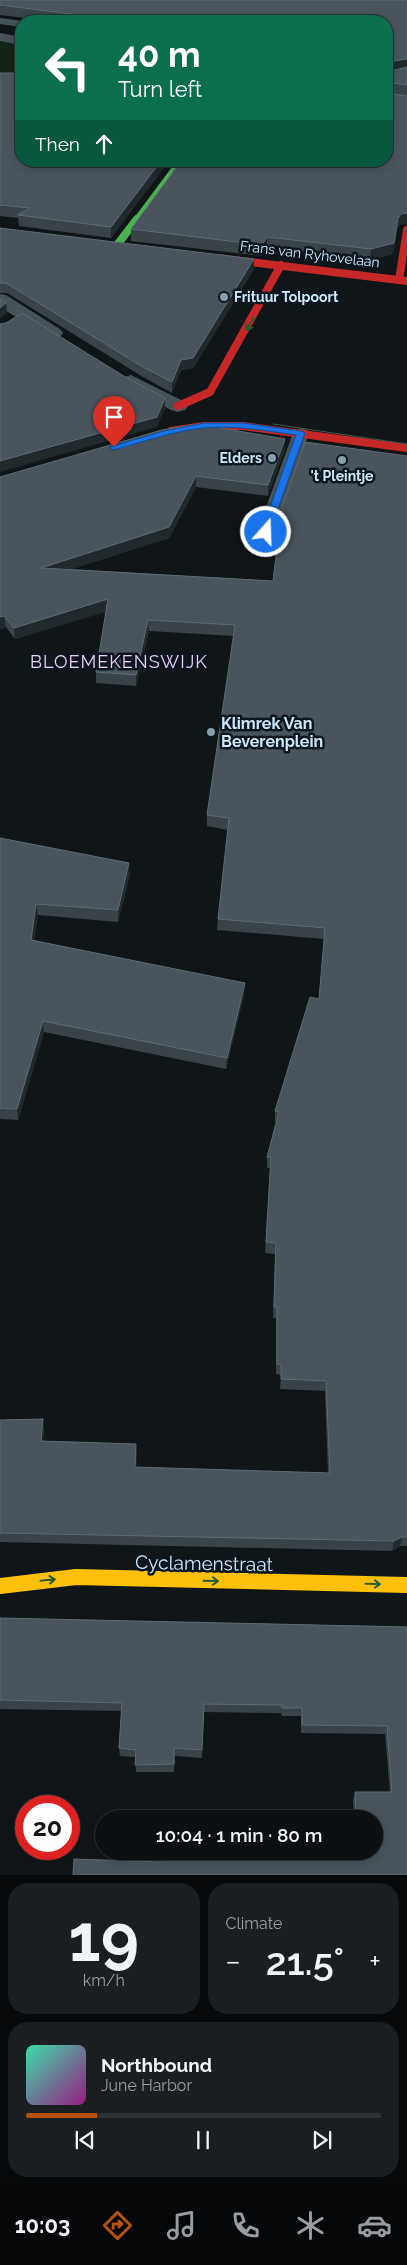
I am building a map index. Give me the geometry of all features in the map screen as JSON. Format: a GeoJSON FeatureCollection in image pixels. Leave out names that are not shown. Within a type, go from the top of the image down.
{"type":"FeatureCollection","features":[{"type":"Feature","properties":{"kind":"street"},"geometry":{"type":"LineString","coordinates":[[0,37],[15,40]]}},
{"type":"Feature","properties":{"kind":"street"},"geometry":{"type":"LineString","coordinates":[[117,245],[176,167]]}},
{"type":"Feature","properties":{"kind":"street"},"geometry":{"type":"LineString","coordinates":[[403,280],[407,230]]}},
{"type":"Feature","properties":{"kind":"street","name":"Frans van Ryhovelaan"},"geometry":{"type":"LineString","coordinates":[[204,256],[403,280]]}},
{"type":"Feature","properties":{"kind":"street"},"geometry":{"type":"LineString","coordinates":[[178,406],[210,392],[281,265]]}},
{"type":"Feature","properties":{"kind":"street"},"geometry":{"type":"LineString","coordinates":[[0,299],[15,318],[70,343]]}},
{"type":"Feature","properties":{"kind":"street"},"geometry":{"type":"LineString","coordinates":[[118,373],[201,418],[204,426]]}},
{"type":"Feature","properties":{"kind":"street"},"geometry":{"type":"LineString","coordinates":[[159,434],[204,426],[243,426],[407,448]]}},
{"type":"Feature","properties":{"kind":"street","name":"Cyclamenstraat"},"geometry":{"type":"LineString","coordinates":[[0,1586],[76,1577],[407,1585]]}},
{"type":"Feature","properties":{"kind":"lane"},"geometry":{"type":"LineString","coordinates":[[0,21],[15,23]]}},
{"type":"Feature","properties":{"kind":"lane"},"geometry":{"type":"LineString","coordinates":[[266,532],[301,433]]}},
{"type":"Feature","properties":{"kind":"green space"},"geometry":{"type":"Polygon","coordinates":[[[0,40],[15,44],[15,75],[0,75],[0,40]]]}},
{"type":"Feature","properties":{"kind":"building"},"geometry":{"type":"Polygon","coordinates":[[[0,0],[407,0],[407,59],[393,61],[393,15],[79,15],[0,5],[0,0]]]}},
{"type":"Feature","properties":{"kind":"building"},"geometry":{"type":"Polygon","coordinates":[[[407,67],[407,85],[393,83],[393,70],[407,67]]]}},
{"type":"Feature","properties":{"kind":"building"},"geometry":{"type":"Polygon","coordinates":[[[0,73],[15,73],[15,167],[156,167],[111,227],[18,215],[30,208],[0,205],[0,73]]]}},
{"type":"Feature","properties":{"kind":"building"},"geometry":{"type":"Polygon","coordinates":[[[393,94],[407,96],[407,213],[401,214],[398,218],[394,243],[371,249],[267,237],[262,245],[131,229],[177,167],[393,167],[393,94]]]}},
{"type":"Feature","properties":{"kind":"building"},"geometry":{"type":"Polygon","coordinates":[[[0,228],[254,259],[193,358],[181,360],[172,382],[143,367],[6,283],[0,283],[0,228]]]}},
{"type":"Feature","properties":{"kind":"building"},"geometry":{"type":"Polygon","coordinates":[[[0,299],[6,303],[0,308],[0,299]]]}},
{"type":"Feature","properties":{"kind":"building"},"geometry":{"type":"Polygon","coordinates":[[[22,313],[127,378],[165,398],[157,417],[0,461],[0,324],[6,323],[22,313]]]}},
{"type":"Feature","properties":{"kind":"building"},"geometry":{"type":"Polygon","coordinates":[[[198,424],[285,439],[268,485],[196,476],[169,527],[41,568],[273,581],[282,507],[305,442],[407,456],[407,1537],[394,1541],[0,1533],[0,1420],[43,1419],[41,1441],[136,1444],[135,1467],[330,1473],[326,1381],[281,1379],[281,1365],[277,1364],[277,1307],[274,1307],[276,1243],[266,1242],[271,1157],[267,1157],[279,1112],[275,1111],[310,997],[319,999],[325,928],[218,919],[229,818],[207,815],[235,625],[148,620],[136,675],[96,672],[108,599],[14,628],[4,616],[0,617],[0,477],[162,430],[198,424]]]}},
{"type":"Feature","properties":{"kind":"building"},"geometry":{"type":"Polygon","coordinates":[[[0,838],[129,863],[118,910],[36,904],[31,940],[245,983],[227,1058],[43,1021],[17,1109],[0,1108],[0,838]]]}},
{"type":"Feature","properties":{"kind":"building"},"geometry":{"type":"Polygon","coordinates":[[[0,1618],[407,1627],[407,1875],[73,1875],[74,1860],[80,1859],[162,1862],[162,1860],[383,1860],[383,1810],[356,1810],[355,1792],[392,1792],[387,1726],[302,1725],[302,1708],[282,1708],[282,1705],[204,1704],[202,1750],[174,1748],[174,1764],[135,1765],[136,1750],[119,1748],[122,1703],[0,1700],[0,1618]]]}},
{"type":"Feature","properties":{"kind":"tram line"},"geometry":{"type":"LineString","coordinates":[[273,424],[407,444]]}},
{"type":"Feature","properties":{"kind":"traffic: fast"},"geometry":{"type":"LineString","coordinates":[[117,245],[176,167]]}},
{"type":"Feature","properties":{"kind":"traffic: slow"},"geometry":{"type":"LineString","coordinates":[[0,1586],[76,1577],[407,1585]]}},
{"type":"Feature","properties":{"kind":"traffic: jam"},"geometry":{"type":"LineString","coordinates":[[399,280],[407,230]]}},
{"type":"Feature","properties":{"kind":"traffic: jam"},"geometry":{"type":"LineString","coordinates":[[217,258],[407,281]]}},
{"type":"Feature","properties":{"kind":"traffic: jam"},"geometry":{"type":"LineString","coordinates":[[178,406],[210,392],[281,265]]}},
{"type":"Feature","properties":{"kind":"traffic: jam"},"geometry":{"type":"LineString","coordinates":[[171,431],[204,426],[243,426],[407,448]]}},
{"type":"Feature","properties":{"kind":"place","name":"Frituur Tolpoort"},"geometry":{"type":"Point","coordinates":[224,297]}},
{"type":"Feature","properties":{"kind":"place","name":"Elders"},"geometry":{"type":"Point","coordinates":[272,458]}},
{"type":"Feature","properties":{"kind":"place","name":"'t Pleintje"},"geometry":{"type":"Point","coordinates":[342,460]}},
{"type":"Feature","properties":{"kind":"place","name":"Klimrek Van Beverenplein"},"geometry":{"type":"Point","coordinates":[211,732]}},
{"type":"Feature","properties":{"kind":"district","name":"BLOEMEKENSWIJK"},"geometry":{"type":"Point","coordinates":[119,661]}},
{"type":"Feature","properties":{"kind":"route"},"geometry":{"type":"LineString","coordinates":[[114,447],[167,432],[204,426],[243,426],[301,433],[266,532]]}}]}
